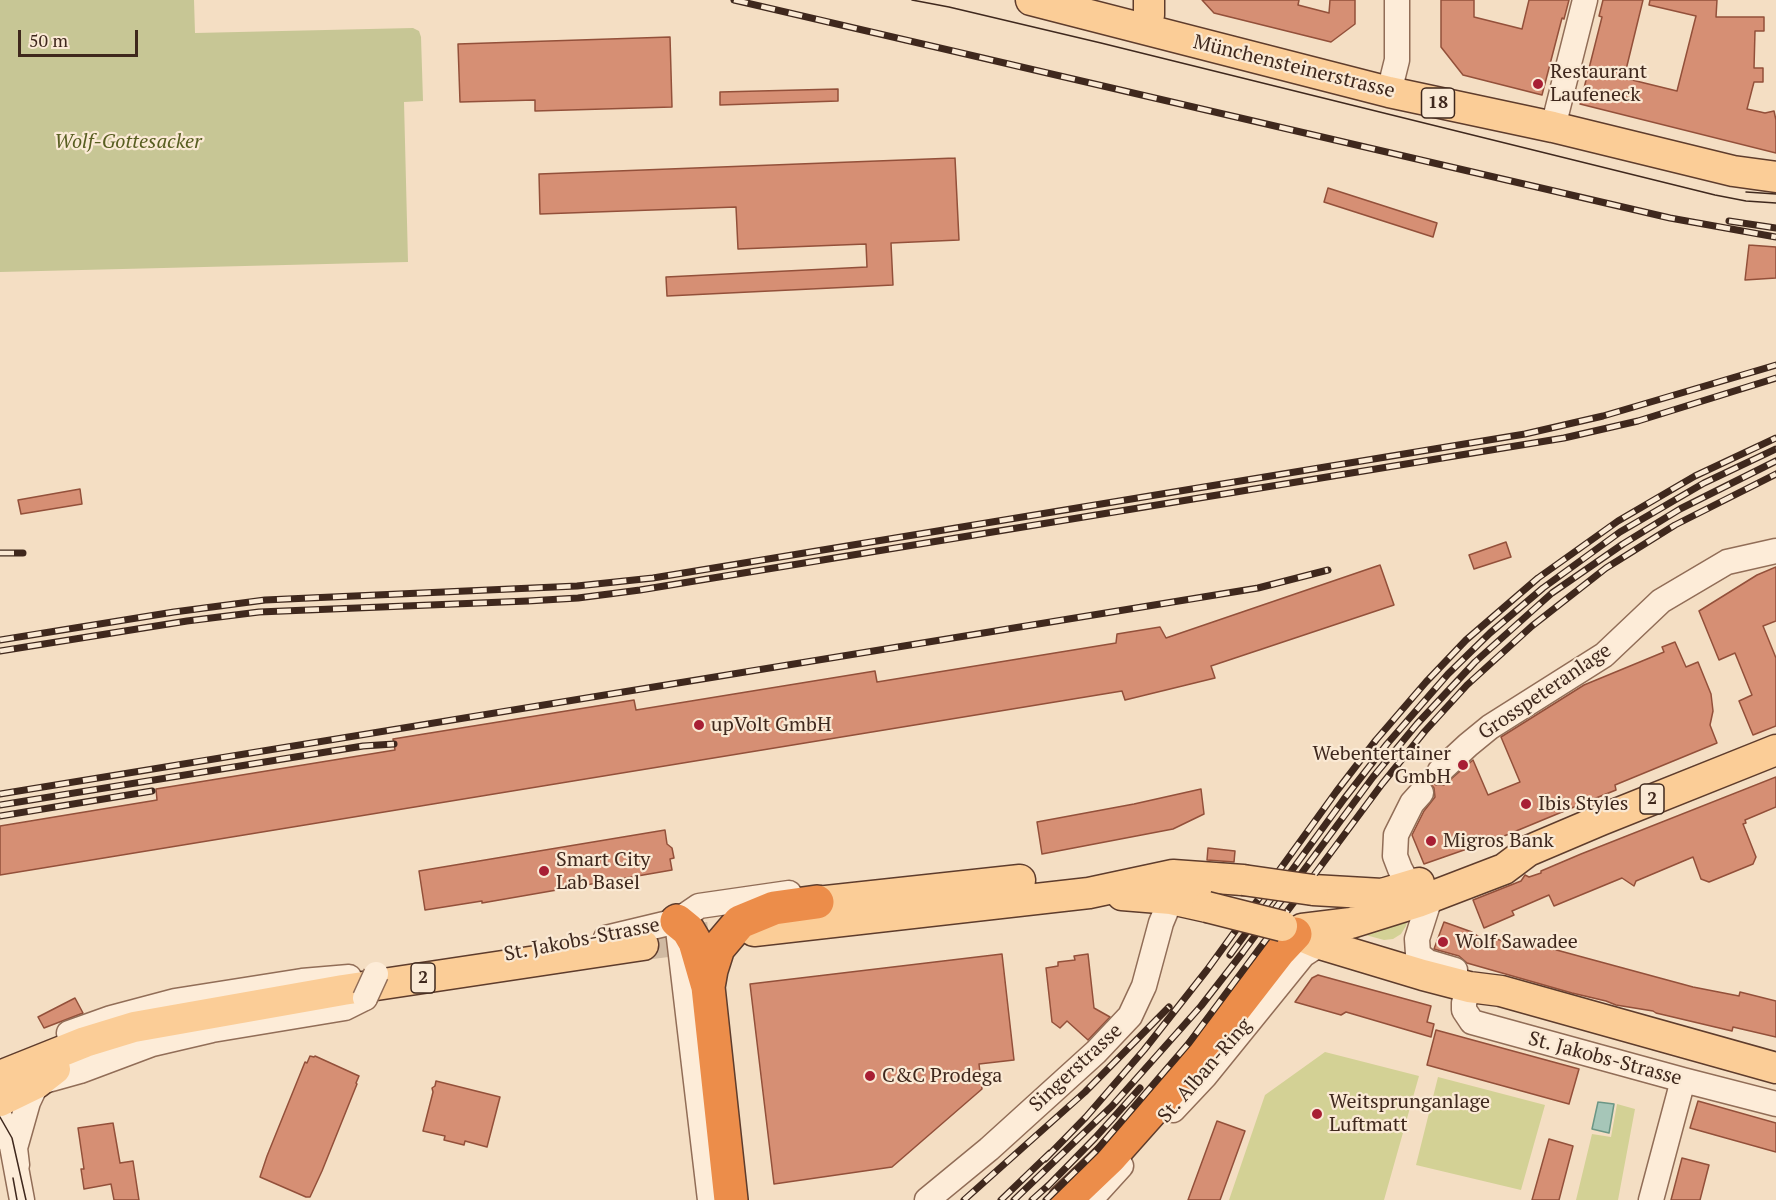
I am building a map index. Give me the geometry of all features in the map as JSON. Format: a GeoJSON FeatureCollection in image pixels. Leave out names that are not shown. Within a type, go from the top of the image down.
{"type":"FeatureCollection","features":[{"type":"Feature","properties":{"kind":"highway"},"geometry":{"type":"LineString","coordinates":[[708,987],[718,948],[740,922],[759,913],[802,904]]}},
{"type":"Feature","properties":{"kind":"highway"},"geometry":{"type":"LineString","coordinates":[[676,921],[688,930],[695,942],[708,987],[731,1200]]}},
{"type":"Feature","properties":{"kind":"highway"},"geometry":{"type":"LineString","coordinates":[[1065,1200],[1146,1118],[1182,1076],[1228,1017],[1268,945],[1300,935]]}},
{"type":"Feature","properties":{"kind":"main road","name":"Münchensteinerstrasse"},"geometry":{"type":"LineString","coordinates":[[1031,0],[1147,14],[1260,60],[1733,171],[1776,177]]}},
{"type":"Feature","properties":{"kind":"main road","name":"Münchensteinerstrasse"},"geometry":{"type":"LineString","coordinates":[[1733,171],[1776,192]]}},
{"type":"Feature","properties":{"kind":"main road","name":"2"},"geometry":{"type":"LineString","coordinates":[[1413,906],[1499,856],[1528,851],[1776,750]]}},
{"type":"Feature","properties":{"kind":"main road"},"geometry":{"type":"LineString","coordinates":[[802,904],[977,884],[1113,874],[1172,887]]}},
{"type":"Feature","properties":{"kind":"main road","name":"St. Jakobs-Strasse"},"geometry":{"type":"LineString","coordinates":[[753,931],[1089,893],[1243,880],[1413,906]]}},
{"type":"Feature","properties":{"kind":"main road"},"geometry":{"type":"LineString","coordinates":[[1243,880],[1257,891],[1267,909],[1300,935],[1302,929],[1351,923],[1413,906]]}},
{"type":"Feature","properties":{"kind":"main road","name":"St. Jakobs-Strasse"},"geometry":{"type":"LineString","coordinates":[[1172,887],[1207,907],[1469,987],[1501,991],[1776,1068]]}},
{"type":"Feature","properties":{"kind":"main road","name":"St. Jakobs-Strasse"},"geometry":{"type":"LineString","coordinates":[[0,1101],[16,1075],[86,1042],[134,1027],[343,990],[643,945]]}},
{"type":"Feature","properties":{"kind":"street"},"geometry":{"type":"LineString","coordinates":[[1389,92],[1397,60],[1397,0]]}},
{"type":"Feature","properties":{"kind":"street"},"geometry":{"type":"LineString","coordinates":[[1553,128],[1585,0]]}},
{"type":"Feature","properties":{"kind":"street","name":"Grosspeteranlage"},"geometry":{"type":"LineString","coordinates":[[1440,771],[1490,727],[1604,655],[1661,600],[1727,562],[1776,551]]}},
{"type":"Feature","properties":{"kind":"street"},"geometry":{"type":"LineString","coordinates":[[1413,906],[1395,856],[1396,836],[1412,803],[1421,793]]}},
{"type":"Feature","properties":{"kind":"street","name":"Singerstrasse"},"geometry":{"type":"LineString","coordinates":[[927,1200],[989,1149],[1096,1052],[1130,1016],[1144,986],[1172,887]]}},
{"type":"Feature","properties":{"kind":"street","name":"St. Jakobs-Strasse"},"geometry":{"type":"LineString","coordinates":[[0,1091],[16,1075],[37,1047],[111,1018],[175,1001],[302,981],[376,974],[606,938],[676,921],[699,906],[725,901],[791,893],[802,904]]}},
{"type":"Feature","properties":{"kind":"street","name":"St. Jakobs-Strasse"},"geometry":{"type":"LineString","coordinates":[[1300,935],[1387,952],[1399,952],[1413,906]]}},
{"type":"Feature","properties":{"kind":"street","name":"St. Jakobs-Strasse"},"geometry":{"type":"LineString","coordinates":[[1413,906],[1418,954],[1428,962],[1473,976],[1501,991]]}},
{"type":"Feature","properties":{"kind":"street"},"geometry":{"type":"LineString","coordinates":[[676,921],[710,1200]]}},
{"type":"Feature","properties":{"kind":"street","name":"St. Alban-Ring"},"geometry":{"type":"LineString","coordinates":[[1090,1200],[1205,1076],[1302,955],[1300,935]]}},
{"type":"Feature","properties":{"kind":"street","name":"St. Jakobs-Strasse"},"geometry":{"type":"LineString","coordinates":[[16,1075],[80,1071],[152,1044],[213,1030],[345,1008],[365,998],[376,974]]}},
{"type":"Feature","properties":{"kind":"street","name":"St. Jakobs-Strasse"},"geometry":{"type":"LineString","coordinates":[[1469,987],[1464,1010],[1472,1022],[1776,1104]]}},
{"type":"Feature","properties":{"kind":"street"},"geometry":{"type":"LineString","coordinates":[[16,1075],[24,1112],[15,1148],[22,1200]]}},
{"type":"Feature","properties":{"kind":"street"},"geometry":{"type":"LineString","coordinates":[[1651,1200],[1683,1080]]}},
{"type":"Feature","properties":{"kind":"street"},"geometry":{"type":"LineString","coordinates":[[0,1117],[9,1137],[17,1165]]}},
{"type":"Feature","properties":{"kind":"street"},"geometry":{"type":"LineString","coordinates":[[0,1145],[8,1150],[17,1165]]}},
{"type":"Feature","properties":{"kind":"shaded area"},"geometry":{"type":"Polygon","coordinates":[[[1408,918],[1401,934],[1393,939],[1384,940],[1351,931],[1408,918]]]}},
{"type":"Feature","properties":{"kind":"shaded area"},"geometry":{"type":"Polygon","coordinates":[[[1325,1052],[1419,1076],[1384,1200],[1229,1200],[1265,1095],[1325,1052]]]}},
{"type":"Feature","properties":{"kind":"shaded area"},"geometry":{"type":"Polygon","coordinates":[[[1438,1077],[1545,1105],[1521,1190],[1416,1165],[1438,1077]]]}},
{"type":"Feature","properties":{"kind":"shaded area"},"geometry":{"type":"Polygon","coordinates":[[[1598,1102],[1614,1104],[1609,1133],[1592,1129],[1598,1102]]]}},
{"type":"Feature","properties":{"kind":"shaded area"},"geometry":{"type":"Polygon","coordinates":[[[1617,1104],[1635,1109],[1618,1200],[1576,1200],[1592,1134],[1611,1137],[1617,1104]]]}},
{"type":"Feature","properties":{"kind":"green space","name":"Wolf-Gottesacker"},"geometry":{"type":"Polygon","coordinates":[[[0,0],[194,0],[195,33],[413,28],[419,31],[423,101],[404,102],[408,262],[0,272],[0,0]]]}},
{"type":"Feature","properties":{"kind":"building"},"geometry":{"type":"Polygon","coordinates":[[[1202,0],[1299,0],[1298,5],[1329,13],[1330,0],[1355,0],[1355,24],[1331,42],[1214,13],[1202,0]]]}},
{"type":"Feature","properties":{"kind":"building"},"geometry":{"type":"Polygon","coordinates":[[[1441,0],[1474,0],[1474,17],[1522,29],[1529,0],[1569,0],[1564,19],[1562,18],[1542,95],[1463,75],[1441,47],[1441,0]]]}},
{"type":"Feature","properties":{"kind":"building"},"geometry":{"type":"Polygon","coordinates":[[[1603,0],[1643,0],[1624,78],[1677,91],[1696,16],[1649,5],[1650,0],[1717,0],[1716,17],[1764,17],[1764,31],[1755,31],[1754,68],[1763,68],[1763,82],[1754,82],[1747,109],[1765,113],[1774,111],[1776,153],[1580,104],[1602,17],[1599,16],[1603,0]]]}},
{"type":"Feature","properties":{"kind":"building"},"geometry":{"type":"Polygon","coordinates":[[[670,37],[672,107],[535,111],[535,100],[460,102],[458,44],[670,37]]]}},
{"type":"Feature","properties":{"kind":"building"},"geometry":{"type":"Polygon","coordinates":[[[838,89],[838,101],[720,105],[720,92],[838,89]]]}},
{"type":"Feature","properties":{"kind":"building"},"geometry":{"type":"Polygon","coordinates":[[[955,158],[959,240],[891,243],[893,285],[667,296],[666,277],[867,267],[866,244],[738,249],[736,207],[540,214],[539,174],[955,158]]]}},
{"type":"Feature","properties":{"kind":"building"},"geometry":{"type":"Polygon","coordinates":[[[1328,188],[1437,223],[1433,237],[1324,202],[1328,188]]]}},
{"type":"Feature","properties":{"kind":"building"},"geometry":{"type":"Polygon","coordinates":[[[1749,245],[1776,247],[1776,278],[1745,280],[1749,245]]]}},
{"type":"Feature","properties":{"kind":"building"},"geometry":{"type":"Polygon","coordinates":[[[80,489],[82,504],[21,514],[18,500],[80,489]]]}},
{"type":"Feature","properties":{"kind":"building"},"geometry":{"type":"Polygon","coordinates":[[[1506,542],[1511,557],[1474,569],[1469,555],[1506,542]]]}},
{"type":"Feature","properties":{"kind":"building","name":"upVolt GmbH"},"geometry":{"type":"Polygon","coordinates":[[[1380,565],[1394,605],[1211,666],[1215,678],[1125,700],[1122,691],[0,875],[0,826],[157,800],[156,789],[395,750],[393,739],[634,700],[636,710],[875,671],[877,682],[1116,643],[1117,634],[1160,627],[1166,638],[1380,565]]]}},
{"type":"Feature","properties":{"kind":"building"},"geometry":{"type":"Polygon","coordinates":[[[1776,567],[1776,621],[1763,626],[1776,658],[1776,726],[1753,735],[1739,701],[1752,695],[1735,653],[1719,660],[1699,611],[1757,575],[1776,567]]]}},
{"type":"Feature","properties":{"kind":"building"},"geometry":{"type":"Polygon","coordinates":[[[1675,642],[1686,667],[1698,662],[1711,694],[1713,711],[1710,725],[1717,743],[1615,785],[1616,790],[1504,836],[1424,864],[1412,835],[1424,811],[1435,797],[1434,788],[1427,780],[1429,779],[1436,785],[1444,785],[1473,760],[1488,795],[1520,782],[1501,737],[1584,685],[1664,652],[1662,647],[1675,642]]]}},
{"type":"Feature","properties":{"kind":"building"},"geometry":{"type":"Polygon","coordinates":[[[1776,777],[1776,807],[1745,820],[1746,823],[1743,824],[1756,857],[1753,864],[1709,882],[1701,879],[1693,857],[1636,881],[1634,886],[1622,878],[1554,906],[1549,895],[1512,911],[1514,915],[1484,928],[1473,900],[1521,881],[1525,875],[1529,877],[1541,873],[1541,871],[1581,854],[1776,777]]]}},
{"type":"Feature","properties":{"kind":"building"},"geometry":{"type":"Polygon","coordinates":[[[1201,789],[1204,814],[1173,829],[1042,854],[1037,822],[1201,789]]]}},
{"type":"Feature","properties":{"kind":"building"},"geometry":{"type":"Polygon","coordinates":[[[665,830],[667,844],[672,848],[674,858],[670,859],[672,870],[482,903],[482,901],[425,910],[419,871],[665,830]]]}},
{"type":"Feature","properties":{"kind":"building"},"geometry":{"type":"Polygon","coordinates":[[[1208,848],[1235,851],[1234,862],[1207,860],[1208,848]]]}},
{"type":"Feature","properties":{"kind":"building"},"geometry":{"type":"Polygon","coordinates":[[[1444,922],[1472,932],[1491,945],[1488,937],[1519,945],[1527,942],[1693,987],[1739,996],[1740,992],[1776,1001],[1776,1037],[1733,1027],[1732,1031],[1653,1011],[1616,1005],[1467,963],[1459,956],[1434,949],[1444,922]]]}},
{"type":"Feature","properties":{"kind":"building","name":"C&C Prodega"},"geometry":{"type":"Polygon","coordinates":[[[1002,954],[1014,1060],[979,1064],[982,1089],[892,1167],[774,1184],[750,984],[1002,954]]]}},
{"type":"Feature","properties":{"kind":"building"},"geometry":{"type":"Polygon","coordinates":[[[1088,954],[1094,1008],[1110,1017],[1088,1040],[1067,1021],[1060,1028],[1052,1022],[1046,968],[1058,966],[1058,962],[1075,960],[1074,956],[1088,954]]]}},
{"type":"Feature","properties":{"kind":"building"},"geometry":{"type":"Polygon","coordinates":[[[1318,975],[1431,1006],[1427,1022],[1434,1024],[1431,1037],[1346,1012],[1341,1015],[1295,1002],[1312,978],[1318,975]]]}},
{"type":"Feature","properties":{"kind":"building"},"geometry":{"type":"Polygon","coordinates":[[[75,998],[83,1013],[44,1028],[38,1017],[75,998]]]}},
{"type":"Feature","properties":{"kind":"building"},"geometry":{"type":"Polygon","coordinates":[[[1436,1030],[1579,1069],[1569,1104],[1427,1065],[1436,1030]]]}},
{"type":"Feature","properties":{"kind":"building"},"geometry":{"type":"Polygon","coordinates":[[[310,1056],[315,1056],[359,1076],[322,1171],[310,1197],[306,1197],[260,1177],[305,1062],[307,1063],[310,1056]]]}},
{"type":"Feature","properties":{"kind":"building"},"geometry":{"type":"Polygon","coordinates":[[[436,1081],[500,1097],[487,1147],[465,1141],[464,1145],[444,1140],[445,1136],[423,1131],[432,1088],[436,1081]]]}},
{"type":"Feature","properties":{"kind":"building"},"geometry":{"type":"Polygon","coordinates":[[[1698,1101],[1776,1123],[1776,1152],[1690,1128],[1698,1101]]]}},
{"type":"Feature","properties":{"kind":"building"},"geometry":{"type":"Polygon","coordinates":[[[1217,1121],[1245,1131],[1220,1200],[1188,1200],[1217,1121]]]}},
{"type":"Feature","properties":{"kind":"building"},"geometry":{"type":"Polygon","coordinates":[[[113,1123],[120,1163],[133,1161],[139,1200],[114,1200],[111,1184],[84,1189],[81,1169],[84,1169],[78,1128],[113,1123]]]}},
{"type":"Feature","properties":{"kind":"building"},"geometry":{"type":"Polygon","coordinates":[[[1549,1139],[1573,1146],[1559,1200],[1532,1200],[1549,1139]]]}},
{"type":"Feature","properties":{"kind":"building"},"geometry":{"type":"Polygon","coordinates":[[[1682,1158],[1709,1165],[1700,1200],[1671,1200],[1682,1158]]]}},
{"type":"Feature","properties":{"kind":"tunnel"},"geometry":{"type":"LineString","coordinates":[[643,945],[709,937]]}},
{"type":"Feature","properties":{"kind":"tram line"},"geometry":{"type":"LineString","coordinates":[[912,0],[1101,43],[1715,195],[1746,201],[1776,203]]}},
{"type":"Feature","properties":{"kind":"tram line"},"geometry":{"type":"LineString","coordinates":[[1746,192],[1776,194]]}},
{"type":"Feature","properties":{"kind":"tram line"},"geometry":{"type":"LineString","coordinates":[[0,1117],[12,1138],[26,1200]]}},
{"type":"Feature","properties":{"kind":"tram line"},"geometry":{"type":"LineString","coordinates":[[13,1178],[17,1200]]}},
{"type":"Feature","properties":{"kind":"railway"},"geometry":{"type":"LineString","coordinates":[[734,0],[1670,218],[1776,237]]}},
{"type":"Feature","properties":{"kind":"railway"},"geometry":{"type":"LineString","coordinates":[[1729,221],[1776,228]]}},
{"type":"Feature","properties":{"kind":"railway"},"geometry":{"type":"LineString","coordinates":[[0,640],[265,600],[577,586],[653,578],[1525,434],[1603,416],[1776,365]]}},
{"type":"Feature","properties":{"kind":"railway"},"geometry":{"type":"LineString","coordinates":[[0,651],[187,621],[259,612],[528,601],[578,598],[640,590],[1564,438],[1638,421],[1776,378]]}},
{"type":"Feature","properties":{"kind":"railway"},"geometry":{"type":"LineString","coordinates":[[1045,1159],[1086,1117],[1144,1050],[1207,970],[1376,740],[1466,640],[1538,578],[1618,521],[1695,476],[1776,438]]}},
{"type":"Feature","properties":{"kind":"railway"},"geometry":{"type":"LineString","coordinates":[[1230,955],[1387,744],[1448,674],[1490,633],[1543,588],[1620,532],[1704,483],[1776,449]]}},
{"type":"Feature","properties":{"kind":"railway"},"geometry":{"type":"LineString","coordinates":[[1014,1200],[1112,1106],[1201,1006],[1373,777],[1417,724],[1475,662],[1552,593],[1623,544],[1680,509],[1776,461]]}},
{"type":"Feature","properties":{"kind":"railway"},"geometry":{"type":"LineString","coordinates":[[1046,1200],[1096,1151],[1189,1043],[1382,784],[1425,731],[1467,685],[1532,626],[1606,568],[1675,525],[1776,474]]}},
{"type":"Feature","properties":{"kind":"railway"},"geometry":{"type":"LineString","coordinates":[[0,553],[23,553]]}},
{"type":"Feature","properties":{"kind":"railway"},"geometry":{"type":"LineString","coordinates":[[0,794],[1258,588],[1328,570]]}},
{"type":"Feature","properties":{"kind":"railway"},"geometry":{"type":"LineString","coordinates":[[0,805],[363,746],[394,744]]}},
{"type":"Feature","properties":{"kind":"railway"},"geometry":{"type":"LineString","coordinates":[[0,816],[152,791]]}},
{"type":"Feature","properties":{"kind":"railway"},"geometry":{"type":"LineString","coordinates":[[964,1200],[1085,1092],[1169,1007]]}},
{"type":"Feature","properties":{"kind":"railway"},"geometry":{"type":"LineString","coordinates":[[1047,1187],[1140,1088]]}},
{"type":"Feature","properties":{"kind":"railway"},"geometry":{"type":"LineString","coordinates":[[1001,1200],[1050,1153]]}},
{"type":"Feature","properties":{"kind":"railway"},"geometry":{"type":"LineString","coordinates":[[1032,1200],[1052,1182]]}},
{"type":"Feature","properties":{"kind":"place","name":"Restaurant Laufeneck"},"geometry":{"type":"Point","coordinates":[1538,84]}},
{"type":"Feature","properties":{"kind":"place","name":"upVolt GmbH"},"geometry":{"type":"Point","coordinates":[699,725]}},
{"type":"Feature","properties":{"kind":"place","name":"Webentertainer GmbH"},"geometry":{"type":"Point","coordinates":[1463,765]}},
{"type":"Feature","properties":{"kind":"place","name":"Ibis Styles"},"geometry":{"type":"Point","coordinates":[1526,804]}},
{"type":"Feature","properties":{"kind":"place","name":"Migros Bank"},"geometry":{"type":"Point","coordinates":[1431,841]}},
{"type":"Feature","properties":{"kind":"place","name":"Smart City Lab Basel"},"geometry":{"type":"Point","coordinates":[544,871]}},
{"type":"Feature","properties":{"kind":"place","name":"Wolf Sawadee"},"geometry":{"type":"Point","coordinates":[1443,942]}},
{"type":"Feature","properties":{"kind":"place","name":"C&C Prodega"},"geometry":{"type":"Point","coordinates":[870,1076]}},
{"type":"Feature","properties":{"kind":"place","name":"Weitsprunganlage Luftmatt"},"geometry":{"type":"Point","coordinates":[1317,1114]}}]}
